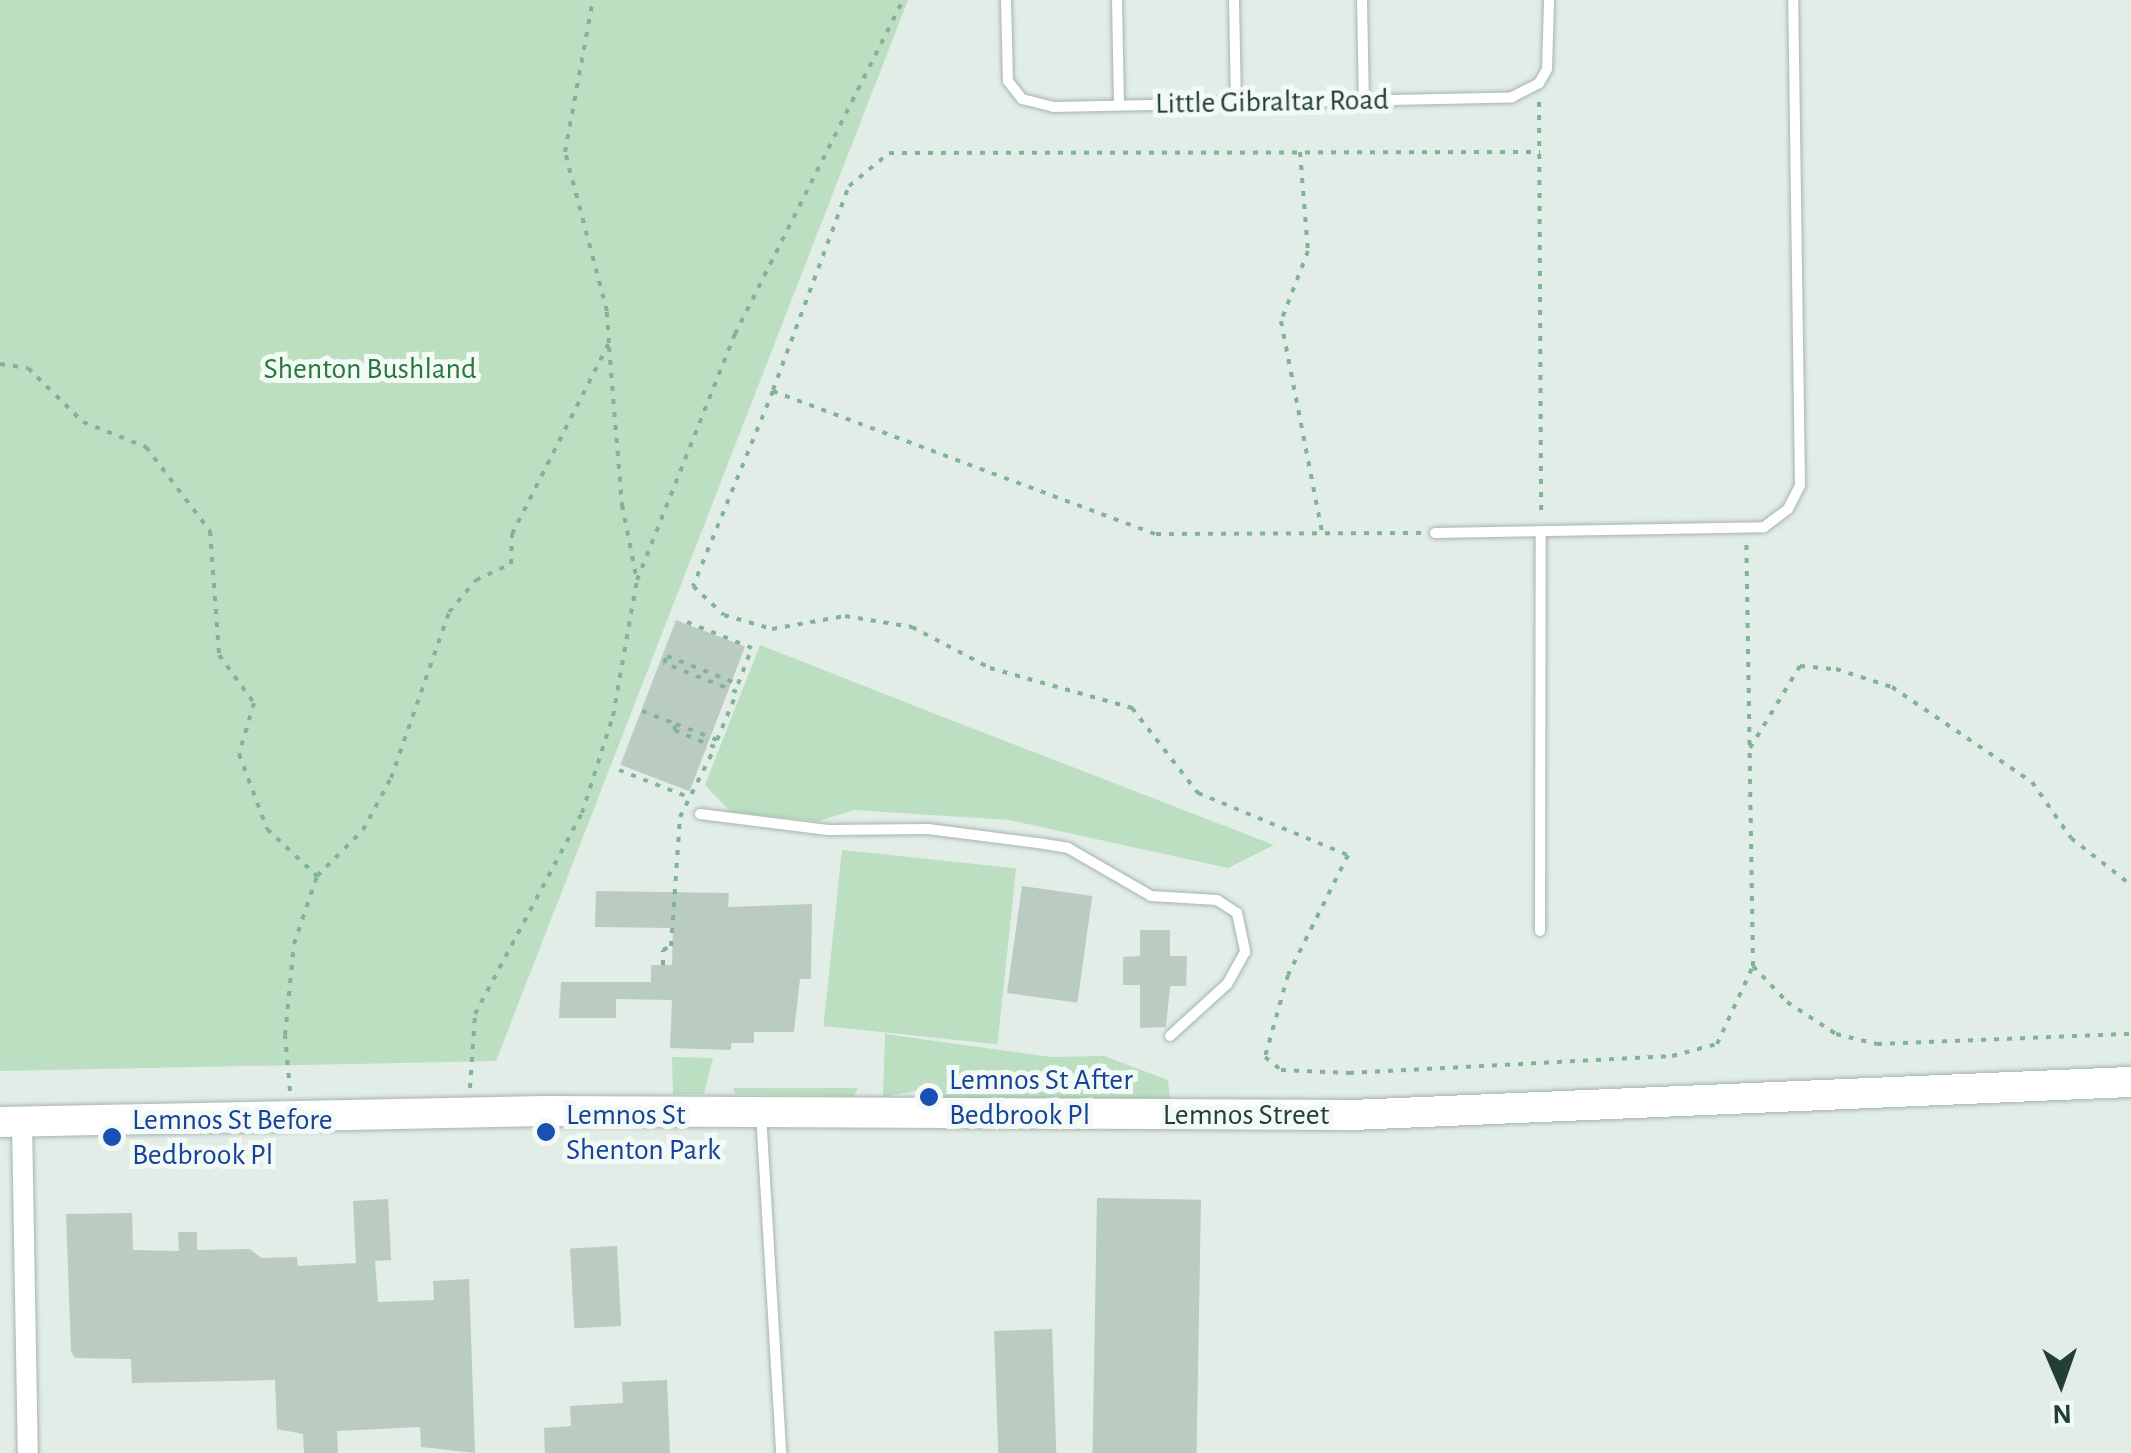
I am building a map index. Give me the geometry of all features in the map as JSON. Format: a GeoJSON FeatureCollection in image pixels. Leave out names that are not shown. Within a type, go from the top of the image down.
{"type":"FeatureCollection","features":[{"type":"Feature","properties":{"kind":"street","name":"Lemnos Street"},"geometry":{"type":"LineString","coordinates":[[11,1122],[470,1113],[1352,1115],[2131,1082]]}},
{"type":"Feature","properties":{"kind":"street"},"geometry":{"type":"LineString","coordinates":[[11,1122],[28,1453]]}},
{"type":"Feature","properties":{"kind":"lane","name":"Little Gibraltar Road"},"geometry":{"type":"LineString","coordinates":[[1006,0],[1013,91],[1041,106],[1512,98],[1539,83]]}},
{"type":"Feature","properties":{"kind":"lane"},"geometry":{"type":"LineString","coordinates":[[1117,0],[1119,105]]}},
{"type":"Feature","properties":{"kind":"lane"},"geometry":{"type":"LineString","coordinates":[[1234,0],[1236,102]]}},
{"type":"Feature","properties":{"kind":"lane"},"geometry":{"type":"LineString","coordinates":[[1362,0],[1364,100]]}},
{"type":"Feature","properties":{"kind":"lane"},"geometry":{"type":"LineString","coordinates":[[1539,83],[1550,54],[1549,0]]}},
{"type":"Feature","properties":{"kind":"lane"},"geometry":{"type":"LineString","coordinates":[[1436,533],[1746,527],[1774,522],[1800,485],[1793,0]]}},
{"type":"Feature","properties":{"kind":"lane"},"geometry":{"type":"LineString","coordinates":[[1540,931],[1541,531]]}},
{"type":"Feature","properties":{"kind":"lane"},"geometry":{"type":"LineString","coordinates":[[700,814],[828,830],[928,829],[1068,848],[1151,896],[1217,900],[1238,913],[1246,952],[1227,984],[1170,1036]]}},
{"type":"Feature","properties":{"kind":"lane"},"geometry":{"type":"LineString","coordinates":[[761,1112],[781,1453]]}},
{"type":"Feature","properties":{"kind":"path"},"geometry":{"type":"LineString","coordinates":[[593,0],[565,152],[604,294],[622,505],[637,580]]}},
{"type":"Feature","properties":{"kind":"path"},"geometry":{"type":"LineString","coordinates":[[470,1113],[474,1014],[582,813],[613,716],[637,580],[735,334],[903,0]]}},
{"type":"Feature","properties":{"kind":"path"},"geometry":{"type":"LineString","coordinates":[[1539,83],[1541,531]]}},
{"type":"Feature","properties":{"kind":"path"},"geometry":{"type":"LineString","coordinates":[[1300,152],[1308,251],[1281,321],[1322,532]]}},
{"type":"Feature","properties":{"kind":"path"},"geometry":{"type":"LineString","coordinates":[[1540,152],[889,154],[849,186],[773,391],[694,586],[724,615],[772,629],[845,616],[912,627],[990,668],[1132,708],[1198,793],[1348,854],[1269,1025],[1265,1057],[1281,1070],[1672,1056],[1717,1044],[1753,966],[1746,527]]}},
{"type":"Feature","properties":{"kind":"path"},"geometry":{"type":"LineString","coordinates":[[290,1116],[287,1000],[294,944],[317,876],[363,830],[392,778],[449,612],[476,580],[510,564],[512,534],[609,343]]}},
{"type":"Feature","properties":{"kind":"path"},"geometry":{"type":"LineString","coordinates":[[0,364],[28,368],[83,422],[146,447],[210,531],[218,655],[254,703],[239,754],[267,829],[317,876]]}},
{"type":"Feature","properties":{"kind":"path"},"geometry":{"type":"LineString","coordinates":[[773,391],[1155,534],[1436,533]]}},
{"type":"Feature","properties":{"kind":"path"},"geometry":{"type":"LineString","coordinates":[[642,712],[717,740],[737,692],[664,663],[667,656],[738,684],[752,648],[682,620]]}},
{"type":"Feature","properties":{"kind":"path"},"geometry":{"type":"LineString","coordinates":[[1749,749],[1782,706],[1800,666],[1836,669],[1892,688],[2032,782],[2070,838],[2131,885]]}},
{"type":"Feature","properties":{"kind":"path"},"geometry":{"type":"LineString","coordinates":[[620,770],[686,796],[696,793],[715,747],[674,730],[676,724]]}},
{"type":"Feature","properties":{"kind":"path"},"geometry":{"type":"LineString","coordinates":[[663,964],[663,950],[671,946],[686,796]]}},
{"type":"Feature","properties":{"kind":"path"},"geometry":{"type":"LineString","coordinates":[[1753,966],[1787,1002],[1836,1034],[1877,1044],[1954,1046],[2131,1034]]}},
{"type":"Feature","properties":{"kind":"green space","name":"Shenton Bushland"},"geometry":{"type":"Polygon","coordinates":[[[0,0],[908,0],[496,1061],[0,1071],[0,0]]]}},
{"type":"Feature","properties":{"kind":"green space"},"geometry":{"type":"Polygon","coordinates":[[[760,645],[1274,845],[1228,868],[1009,820],[854,810],[819,821],[731,812],[705,785],[760,645]]]}},
{"type":"Feature","properties":{"kind":"green space"},"geometry":{"type":"Polygon","coordinates":[[[842,850],[1016,868],[998,1044],[823,1026],[842,850]]]}},
{"type":"Feature","properties":{"kind":"green space"},"geometry":{"type":"Polygon","coordinates":[[[885,1034],[1051,1057],[1104,1056],[1168,1080],[1170,1098],[931,1098],[930,1088],[883,1097],[885,1034]]]}},
{"type":"Feature","properties":{"kind":"green space"},"geometry":{"type":"Polygon","coordinates":[[[672,1057],[713,1058],[704,1094],[673,1094],[672,1057]]]}},
{"type":"Feature","properties":{"kind":"green space"},"geometry":{"type":"Polygon","coordinates":[[[733,1088],[858,1088],[854,1096],[735,1094],[733,1088]]]}},
{"type":"Feature","properties":{"kind":"building"},"geometry":{"type":"Polygon","coordinates":[[[676,620],[745,647],[690,791],[620,765],[676,620]]]}},
{"type":"Feature","properties":{"kind":"building"},"geometry":{"type":"Polygon","coordinates":[[[1022,886],[1092,896],[1077,1003],[1007,993],[1022,886]]]}},
{"type":"Feature","properties":{"kind":"building"},"geometry":{"type":"Polygon","coordinates":[[[596,891],[729,893],[728,907],[812,904],[811,979],[800,979],[794,1032],[754,1032],[754,1043],[731,1043],[731,1050],[670,1048],[672,1000],[616,999],[616,1018],[559,1018],[561,982],[651,982],[651,965],[672,965],[673,928],[595,927],[596,891]]]}},
{"type":"Feature","properties":{"kind":"building"},"geometry":{"type":"Polygon","coordinates":[[[1140,930],[1170,930],[1170,956],[1187,956],[1186,986],[1170,986],[1166,1027],[1140,1028],[1140,985],[1123,985],[1123,957],[1140,956],[1140,930]]]}},
{"type":"Feature","properties":{"kind":"building"},"geometry":{"type":"Polygon","coordinates":[[[1097,1198],[1201,1200],[1197,1453],[1093,1453],[1097,1198]]]}},
{"type":"Feature","properties":{"kind":"building"},"geometry":{"type":"Polygon","coordinates":[[[388,1199],[391,1260],[375,1261],[378,1302],[434,1300],[433,1281],[469,1279],[475,1453],[421,1447],[420,1427],[337,1431],[338,1453],[304,1453],[303,1434],[277,1429],[275,1380],[132,1383],[131,1359],[75,1358],[71,1351],[66,1214],[132,1213],[133,1250],[179,1251],[178,1232],[197,1232],[197,1250],[250,1249],[261,1258],[297,1257],[298,1266],[356,1263],[353,1201],[388,1199]]]}},
{"type":"Feature","properties":{"kind":"building"},"geometry":{"type":"Polygon","coordinates":[[[617,1246],[621,1326],[574,1328],[570,1248],[617,1246]]]}},
{"type":"Feature","properties":{"kind":"building"},"geometry":{"type":"Polygon","coordinates":[[[1052,1329],[1056,1453],[998,1453],[994,1331],[1052,1329]]]}},
{"type":"Feature","properties":{"kind":"building"},"geometry":{"type":"Polygon","coordinates":[[[667,1380],[670,1453],[545,1453],[544,1428],[571,1426],[570,1406],[623,1403],[622,1382],[667,1380]]]}},
{"type":"Feature","properties":{"kind":"place","name":"Lemnos St After Bedbrook Pl"},"geometry":{"type":"Point","coordinates":[929,1097]}},
{"type":"Feature","properties":{"kind":"place","name":"Lemnos St Shenton Park"},"geometry":{"type":"Point","coordinates":[546,1132]}},
{"type":"Feature","properties":{"kind":"place","name":"Lemnos St Before Bedbrook Pl"},"geometry":{"type":"Point","coordinates":[112,1137]}}]}
